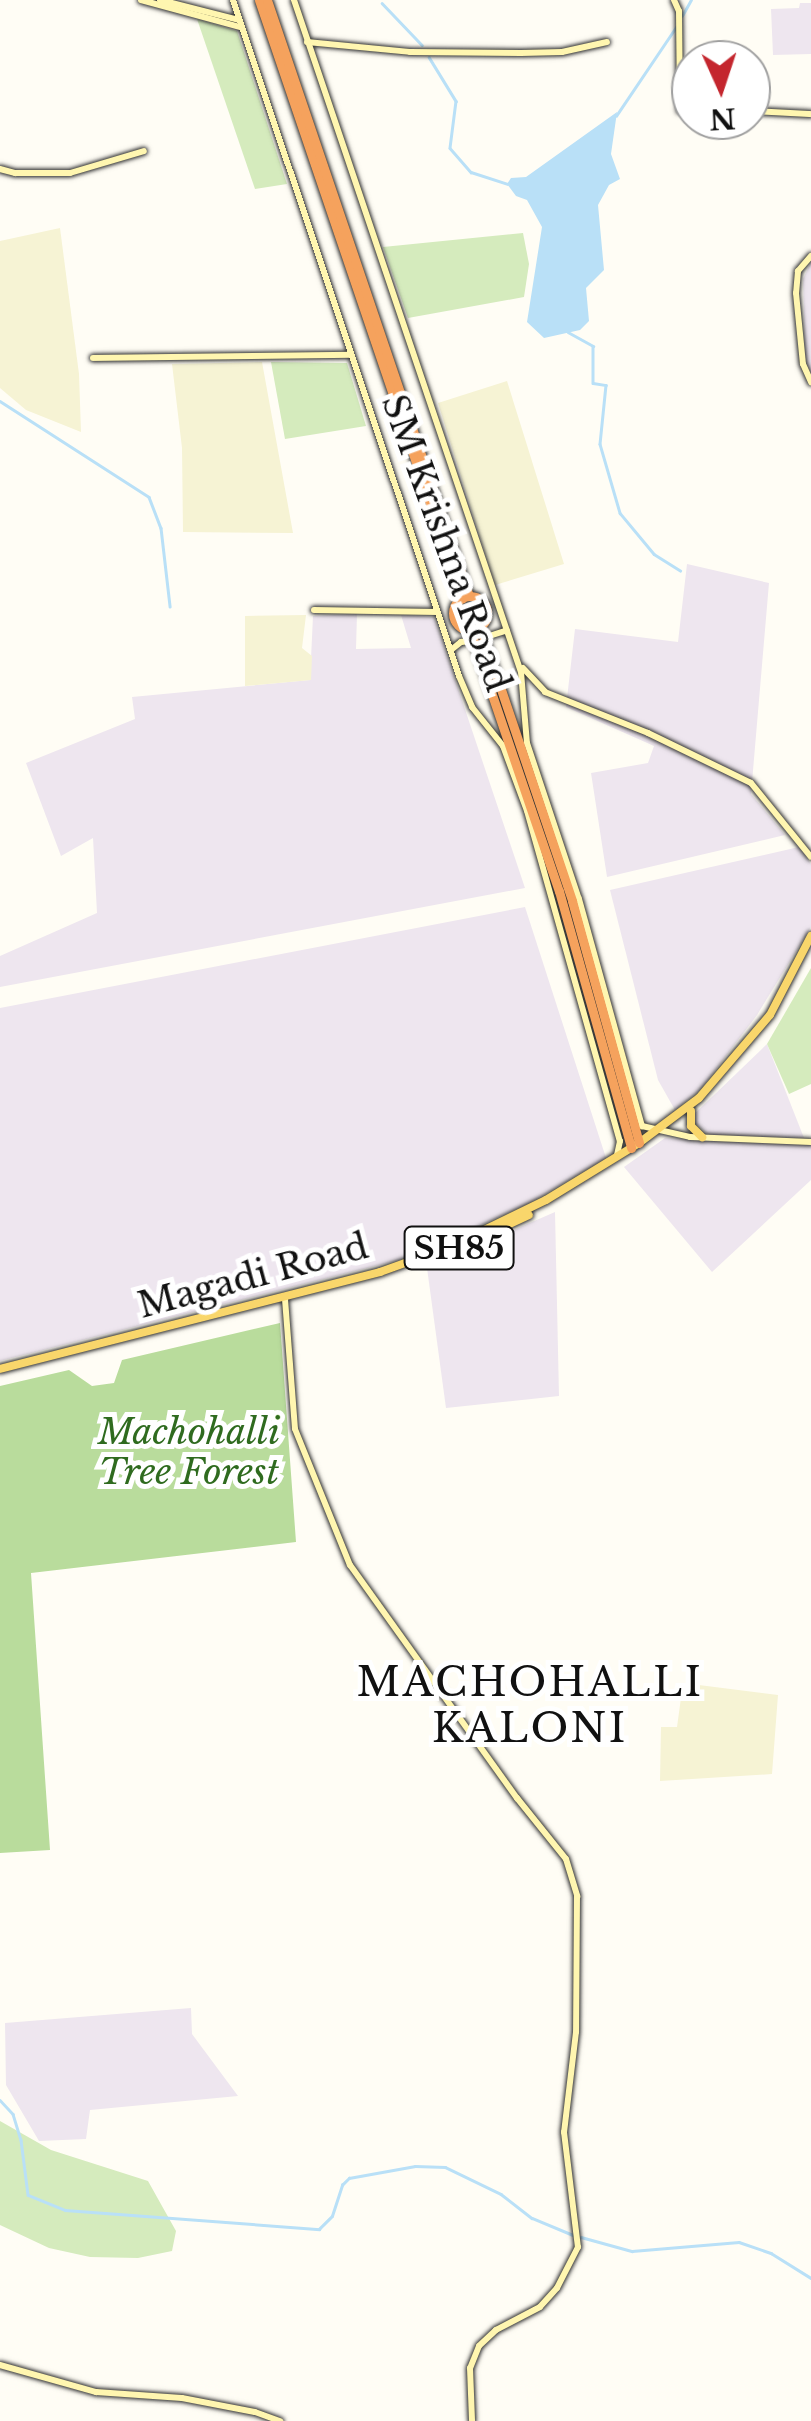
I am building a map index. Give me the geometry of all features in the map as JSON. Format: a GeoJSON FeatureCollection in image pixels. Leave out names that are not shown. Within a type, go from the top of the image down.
{"type":"FeatureCollection","features":[{"type":"Feature","properties":{"kind":"highway","name":"SM Krishna Road"},"geometry":{"type":"LineString","coordinates":[[258,0],[466,598]]}},
{"type":"Feature","properties":{"kind":"highway","name":"SM Krishna Road"},"geometry":{"type":"LineString","coordinates":[[267,0],[417,459]]}},
{"type":"Feature","properties":{"kind":"highway"},"geometry":{"type":"LineString","coordinates":[[466,598],[486,607],[486,618],[477,634],[458,625],[454,616],[466,598]]}},
{"type":"Feature","properties":{"kind":"highway","name":"SM Krishna Road"},"geometry":{"type":"LineString","coordinates":[[477,634],[562,884],[634,1145]]}},
{"type":"Feature","properties":{"kind":"main road","name":"Magadi Road"},"geometry":{"type":"LineString","coordinates":[[286,1302],[448,1247],[572,1186],[659,1131],[699,1098],[770,1015],[811,936]]}},
{"type":"Feature","properties":{"kind":"main road","name":"Magadi Road"},"geometry":{"type":"LineString","coordinates":[[0,1372],[286,1302],[450,1252],[574,1191],[690,1111],[735,1067],[773,1019],[811,946]]}},
{"type":"Feature","properties":{"kind":"main road"},"geometry":{"type":"LineString","coordinates":[[690,1111],[691,1126],[702,1137]]}},
{"type":"Feature","properties":{"kind":"street"},"geometry":{"type":"LineString","coordinates":[[141,0],[240,24]]}},
{"type":"Feature","properties":{"kind":"street"},"geometry":{"type":"LineString","coordinates":[[160,0],[240,24]]}},
{"type":"Feature","properties":{"kind":"street","name":"SM Krishna Road"},"geometry":{"type":"LineString","coordinates":[[233,0],[468,700],[504,748],[562,884]]}},
{"type":"Feature","properties":{"kind":"street","name":"SM Krishna Road"},"geometry":{"type":"LineString","coordinates":[[294,0],[516,657],[526,699],[527,743],[567,902],[642,1126],[659,1131]]}},
{"type":"Feature","properties":{"kind":"street"},"geometry":{"type":"LineString","coordinates":[[674,0],[680,11],[680,40]]}},
{"type":"Feature","properties":{"kind":"street"},"geometry":{"type":"LineString","coordinates":[[306,42],[410,52],[518,53],[562,52],[607,42]]}},
{"type":"Feature","properties":{"kind":"street"},"geometry":{"type":"LineString","coordinates":[[771,112],[811,114]]}},
{"type":"Feature","properties":{"kind":"street"},"geometry":{"type":"LineString","coordinates":[[0,169],[15,173],[70,173],[144,151]]}},
{"type":"Feature","properties":{"kind":"street"},"geometry":{"type":"LineString","coordinates":[[811,256],[798,271],[796,292],[803,364],[811,382]]}},
{"type":"Feature","properties":{"kind":"street"},"geometry":{"type":"LineString","coordinates":[[93,358],[350,355]]}},
{"type":"Feature","properties":{"kind":"street"},"geometry":{"type":"LineString","coordinates":[[314,610],[437,612]]}},
{"type":"Feature","properties":{"kind":"street"},"geometry":{"type":"LineString","coordinates":[[440,621],[454,616]]}},
{"type":"Feature","properties":{"kind":"street"},"geometry":{"type":"LineString","coordinates":[[451,650],[477,634],[507,630]]}},
{"type":"Feature","properties":{"kind":"street"},"geometry":{"type":"LineString","coordinates":[[516,657],[545,692],[648,733],[752,783],[811,856]]}},
{"type":"Feature","properties":{"kind":"street","name":"SM Krishna Road"},"geometry":{"type":"LineString","coordinates":[[567,902],[620,1141],[616,1158]]}},
{"type":"Feature","properties":{"kind":"street"},"geometry":{"type":"LineString","coordinates":[[659,1131],[811,1142]]}},
{"type":"Feature","properties":{"kind":"street"},"geometry":{"type":"LineString","coordinates":[[286,1302],[296,1429],[350,1565],[516,1798],[566,1859],[574,1878],[576,2032],[564,2132],[578,2244],[557,2288],[540,2307],[496,2330],[478,2346],[470,2368],[472,2421]]}},
{"type":"Feature","properties":{"kind":"street"},"geometry":{"type":"LineString","coordinates":[[0,2365],[96,2392],[182,2398],[255,2412],[280,2421]]}},
{"type":"Feature","properties":{"kind":"shaded area"},"geometry":{"type":"Polygon","coordinates":[[[800,3],[811,3],[811,54],[773,55],[771,9],[799,8],[800,3]]]}},
{"type":"Feature","properties":{"kind":"shaded area"},"geometry":{"type":"Polygon","coordinates":[[[60,228],[79,374],[81,432],[26,410],[0,388],[0,241],[60,228]]]}},
{"type":"Feature","properties":{"kind":"shaded area"},"geometry":{"type":"Polygon","coordinates":[[[811,262],[811,373],[805,357],[803,279],[811,262]]]}},
{"type":"Feature","properties":{"kind":"shaded area"},"geometry":{"type":"Polygon","coordinates":[[[262,362],[293,533],[183,532],[182,448],[172,364],[262,362]]]}},
{"type":"Feature","properties":{"kind":"shaded area"},"geometry":{"type":"Polygon","coordinates":[[[507,381],[564,564],[495,585],[438,403],[507,381]]]}},
{"type":"Feature","properties":{"kind":"shaded area"},"geometry":{"type":"Polygon","coordinates":[[[687,564],[769,583],[751,794],[785,835],[607,877],[591,773],[648,763],[654,746],[566,707],[575,629],[678,642],[687,564]]]}},
{"type":"Feature","properties":{"kind":"shaded area"},"geometry":{"type":"Polygon","coordinates":[[[357,614],[356,649],[411,648],[401,615],[434,617],[525,888],[0,987],[0,956],[97,913],[93,838],[61,856],[26,763],[135,719],[132,697],[310,680],[313,616],[357,614]]]}},
{"type":"Feature","properties":{"kind":"shaded area"},"geometry":{"type":"Polygon","coordinates":[[[306,615],[302,648],[312,656],[311,680],[245,686],[245,616],[306,615]]]}},
{"type":"Feature","properties":{"kind":"shaded area"},"geometry":{"type":"Polygon","coordinates":[[[799,847],[811,864],[811,927],[757,1015],[701,1089],[675,1110],[658,1080],[610,890],[799,847]]]}},
{"type":"Feature","properties":{"kind":"shaded area"},"geometry":{"type":"Polygon","coordinates":[[[525,907],[606,1158],[530,1203],[407,1258],[0,1361],[0,1008],[525,907]]]}},
{"type":"Feature","properties":{"kind":"shaded area"},"geometry":{"type":"Polygon","coordinates":[[[767,1044],[804,1138],[709,1135],[690,1118],[767,1044]]]}},
{"type":"Feature","properties":{"kind":"shaded area"},"geometry":{"type":"Polygon","coordinates":[[[665,1138],[811,1145],[811,1180],[712,1272],[624,1167],[665,1138]]]}},
{"type":"Feature","properties":{"kind":"shaded area"},"geometry":{"type":"Polygon","coordinates":[[[555,1212],[559,1396],[446,1408],[427,1268],[555,1212]]]}},
{"type":"Feature","properties":{"kind":"shaded area"},"geometry":{"type":"Polygon","coordinates":[[[683,1683],[778,1695],[772,1774],[660,1781],[661,1727],[677,1727],[683,1683]]]}},
{"type":"Feature","properties":{"kind":"shaded area"},"geometry":{"type":"Polygon","coordinates":[[[191,2008],[192,2034],[238,2096],[90,2110],[86,2139],[39,2141],[6,2085],[5,2023],[191,2008]]]}},
{"type":"Feature","properties":{"kind":"green space"},"geometry":{"type":"Polygon","coordinates":[[[197,19],[237,31],[287,184],[255,189],[197,19]]]}},
{"type":"Feature","properties":{"kind":"green space"},"geometry":{"type":"Polygon","coordinates":[[[523,233],[529,264],[524,297],[408,318],[383,247],[523,233]]]}},
{"type":"Feature","properties":{"kind":"green space"},"geometry":{"type":"Polygon","coordinates":[[[271,362],[347,363],[366,426],[285,439],[271,362]]]}},
{"type":"Feature","properties":{"kind":"green space"},"geometry":{"type":"Polygon","coordinates":[[[811,968],[811,1084],[789,1094],[767,1044],[811,968]]]}},
{"type":"Feature","properties":{"kind":"green space","name":"Machohalli Tree Forest"},"geometry":{"type":"Polygon","coordinates":[[[280,1323],[296,1542],[31,1573],[50,1850],[0,1853],[0,1386],[69,1370],[92,1386],[114,1383],[122,1360],[280,1323]]]}},
{"type":"Feature","properties":{"kind":"green space"},"geometry":{"type":"Polygon","coordinates":[[[0,2121],[51,2150],[148,2181],[176,2231],[172,2251],[138,2258],[90,2257],[49,2248],[0,2225],[0,2121]]]}},
{"type":"Feature","properties":{"kind":"water"},"geometry":{"type":"Polygon","coordinates":[[[617,112],[611,154],[620,179],[609,185],[598,205],[604,270],[586,288],[589,321],[580,330],[544,338],[527,322],[542,227],[527,200],[516,196],[507,184],[511,178],[526,177],[617,112]]]}},
{"type":"Feature","properties":{"kind":"waterway"},"geometry":{"type":"LineString","coordinates":[[682,16],[691,0]]}},
{"type":"Feature","properties":{"kind":"waterway"},"geometry":{"type":"LineString","coordinates":[[382,3],[422,45]]}},
{"type":"Feature","properties":{"kind":"waterway"},"geometry":{"type":"LineString","coordinates":[[616,116],[676,27]]}},
{"type":"Feature","properties":{"kind":"waterway"},"geometry":{"type":"LineString","coordinates":[[429,57],[456,101],[450,148],[471,172],[507,184]]}},
{"type":"Feature","properties":{"kind":"waterway"},"geometry":{"type":"LineString","coordinates":[[568,332],[593,346],[593,383],[606,385],[600,444],[620,513],[654,554],[680,570]]}},
{"type":"Feature","properties":{"kind":"waterway"},"geometry":{"type":"LineString","coordinates":[[0,401],[149,497],[161,528],[170,606]]}},
{"type":"Feature","properties":{"kind":"waterway"},"geometry":{"type":"LineString","coordinates":[[0,2100],[13,2114],[21,2140],[28,2195],[65,2210],[319,2229],[332,2216],[342,2185],[349,2178],[415,2166],[445,2167],[501,2194],[532,2218],[573,2235]]}},
{"type":"Feature","properties":{"kind":"waterway"},"geometry":{"type":"LineString","coordinates":[[581,2237],[632,2251],[739,2242],[771,2253],[811,2278]]}},
{"type":"Feature","properties":{"kind":"district","name":"MACHOHALLI KALONI"},"geometry":{"type":"Point","coordinates":[530,1705]}}]}
